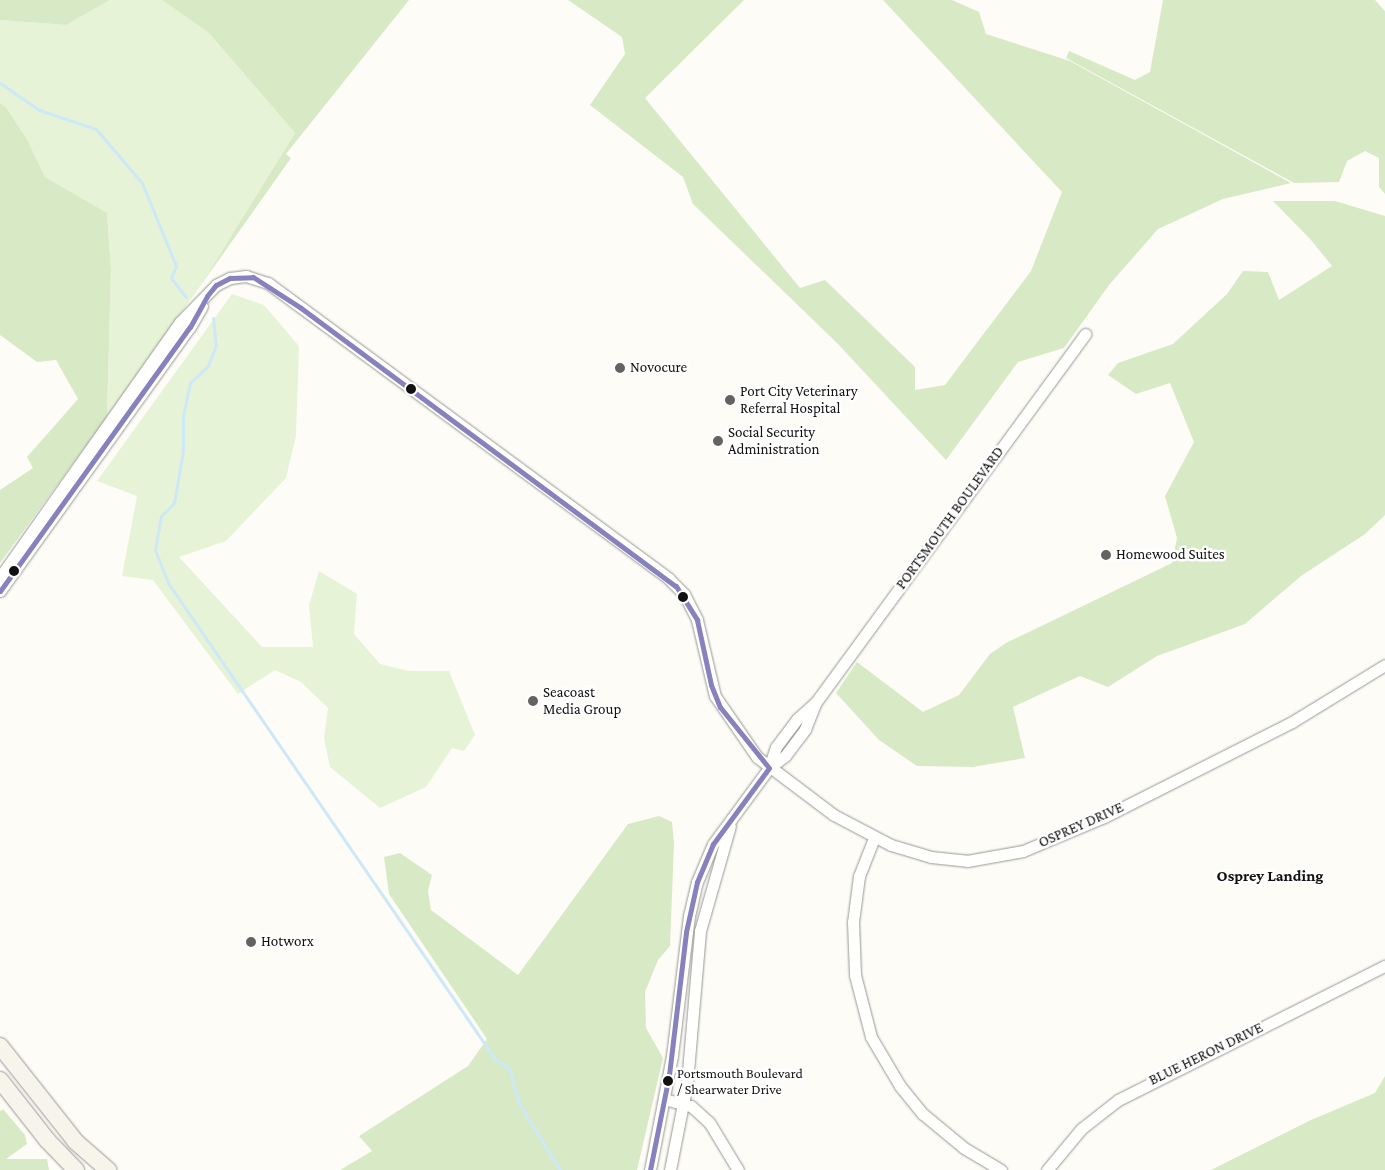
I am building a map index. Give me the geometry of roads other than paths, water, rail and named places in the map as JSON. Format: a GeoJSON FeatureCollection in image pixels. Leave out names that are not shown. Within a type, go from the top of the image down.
{"type":"FeatureCollection","features":[{"type":"Feature","properties":{"kind":"main road"},"geometry":{"type":"LineString","coordinates":[[0,1046],[76,1142],[108,1170]]}},
{"type":"Feature","properties":{"kind":"main road"},"geometry":{"type":"LineString","coordinates":[[0,1080],[47,1140],[76,1170]]}},
{"type":"Feature","properties":{"kind":"street","name":"OSPREY DRIVE"},"geometry":{"type":"LineString","coordinates":[[0,577],[180,322],[223,281],[238,276],[253,277],[268,284],[669,579],[684,594],[698,620],[711,685],[720,706],[769,768],[834,815],[874,838],[909,851],[951,860],[980,860],[1022,851],[1104,817],[1287,724],[1385,665]]}},
{"type":"Feature","properties":{"kind":"street"},"geometry":{"type":"LineString","coordinates":[[0,591],[190,327],[207,296]]}},
{"type":"Feature","properties":{"kind":"street","name":"PORTSMOUTH BOULEVARD"},"geometry":{"type":"LineString","coordinates":[[650,1170],[664,1099],[689,916],[707,856],[713,844],[730,824],[769,768],[785,756],[805,729],[816,702],[1085,334]]}},
{"type":"Feature","properties":{"kind":"street","name":"PORTSMOUTH BOULEVARD"},"geometry":{"type":"LineString","coordinates":[[670,1170],[684,1103],[700,931],[730,824]]}},
{"type":"Feature","properties":{"kind":"street"},"geometry":{"type":"LineString","coordinates":[[874,838],[859,876],[853,922],[855,975],[871,1037],[900,1086],[923,1114],[964,1148],[1001,1170]]}},
{"type":"Feature","properties":{"kind":"street","name":"BLUE HERON DRIVE"},"geometry":{"type":"LineString","coordinates":[[1047,1170],[1080,1129],[1125,1096],[1385,966]]}},
{"type":"Feature","properties":{"kind":"street"},"geometry":{"type":"LineString","coordinates":[[664,1099],[684,1103],[709,1122],[738,1170]]}},
{"type":"Feature","properties":{"kind":"waterway"},"geometry":{"type":"LineString","coordinates":[[0,83],[39,110],[96,129],[142,183],[176,266],[171,278],[186,297]]}},
{"type":"Feature","properties":{"kind":"waterway"},"geometry":{"type":"LineString","coordinates":[[213,318],[216,345],[208,366],[190,383],[183,416],[183,451],[174,503],[161,516],[155,550],[168,583],[495,1059],[509,1068],[519,1104],[560,1170]]}},
{"type":"Feature","properties":{"kind":"place","name":"Novocure"},"geometry":{"type":"Point","coordinates":[620,368]}},
{"type":"Feature","properties":{"kind":"place","name":"Port City Veterinary Referral Hospital"},"geometry":{"type":"Point","coordinates":[730,400]}},
{"type":"Feature","properties":{"kind":"place","name":"Social Security Administration"},"geometry":{"type":"Point","coordinates":[718,441]}},
{"type":"Feature","properties":{"kind":"place","name":"Homewood Suites"},"geometry":{"type":"Point","coordinates":[1106,555]}},
{"type":"Feature","properties":{"kind":"place","name":"Seacoast Media Group"},"geometry":{"type":"Point","coordinates":[533,701]}},
{"type":"Feature","properties":{"kind":"place","name":"Hotworx"},"geometry":{"type":"Point","coordinates":[251,942]}},
{"type":"Feature","properties":{"kind":"place","name":"Portsmouth Boulevard / Shearwater Drive"},"geometry":{"type":"Point","coordinates":[668,1081]}},
{"type":"Feature","properties":{"kind":"district","name":"Osprey Landing"},"geometry":{"type":"Point","coordinates":[1270,876]}}]}
